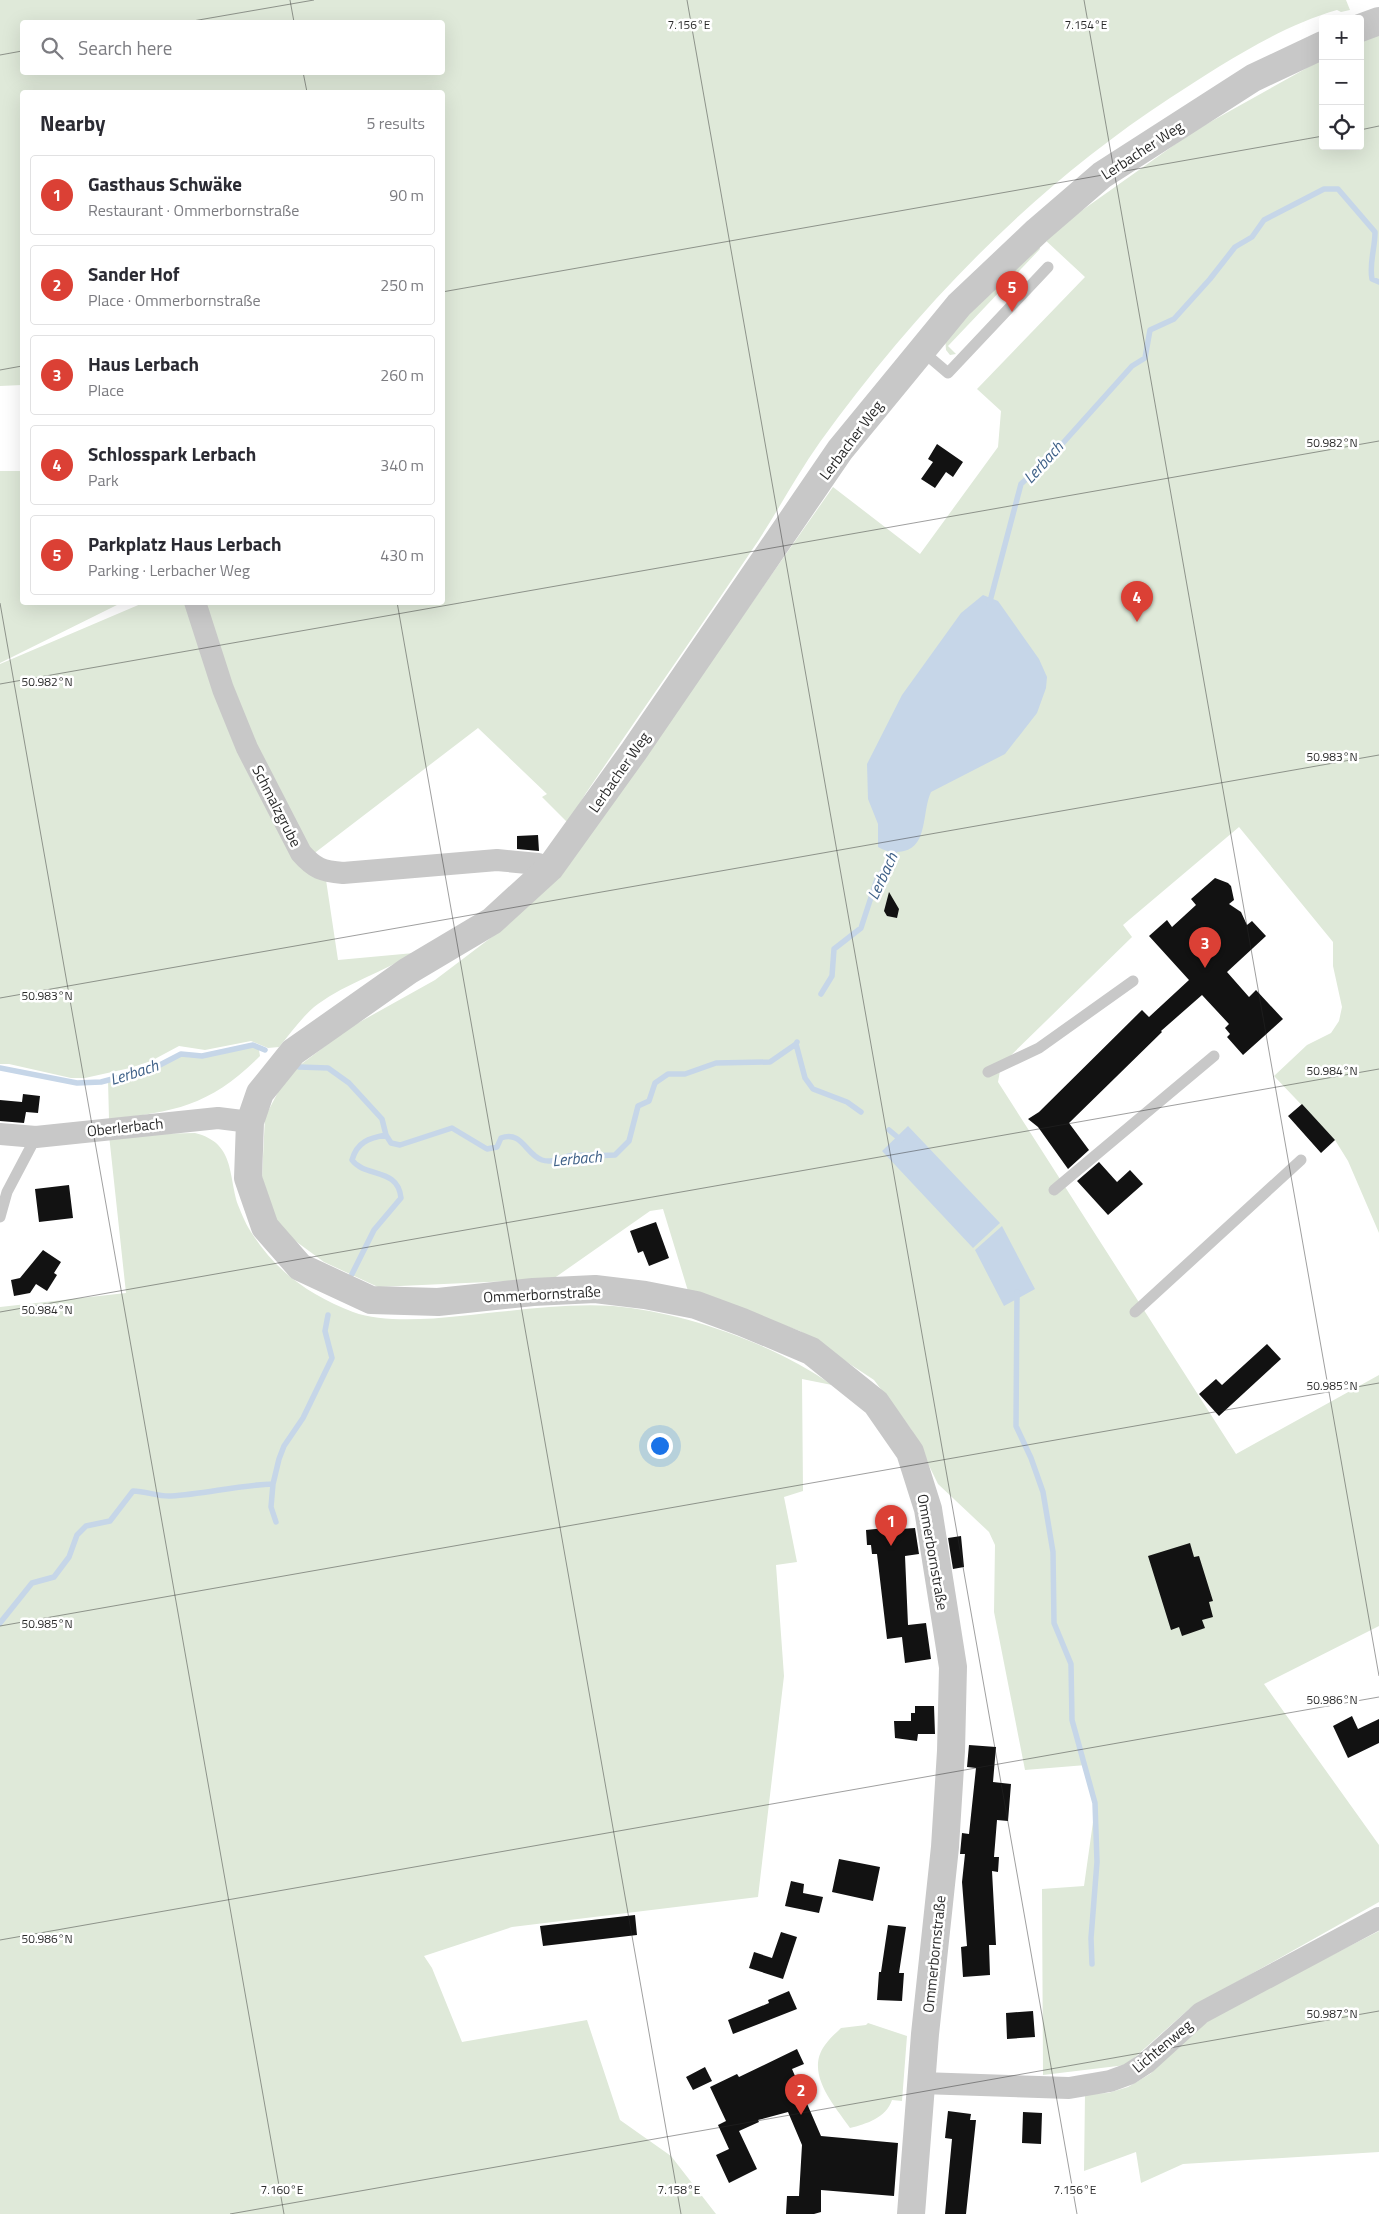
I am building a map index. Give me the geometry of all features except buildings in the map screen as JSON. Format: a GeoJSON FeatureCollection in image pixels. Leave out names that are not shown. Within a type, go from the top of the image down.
{"type":"FeatureCollection","features":[{"type":"Feature","properties":{"kind":"street"},"geometry":{"type":"LineString","coordinates":[[1364,27],[1379,21]]}},
{"type":"Feature","properties":{"kind":"street","name":"Lerbacher Weg"},"geometry":{"type":"LineString","coordinates":[[250,1122],[260,1093],[293,1052],[408,971],[492,921],[550,868],[634,751],[840,450],[959,305],[1037,231],[1102,175],[1253,78],[1319,47]]}},
{"type":"Feature","properties":{"kind":"street","name":"Schmalzgrube"},"geometry":{"type":"LineString","coordinates":[[196,605],[223,689],[247,748],[301,854],[310,863],[322,871],[343,873],[497,860],[538,864],[550,868]]}},
{"type":"Feature","properties":{"kind":"street","name":"Oberlerbach"},"geometry":{"type":"LineString","coordinates":[[0,1134],[36,1137],[209,1119],[250,1122]]}},
{"type":"Feature","properties":{"kind":"street","name":"Ommerbornstraße"},"geometry":{"type":"LineString","coordinates":[[250,1122],[248,1178],[265,1227],[300,1267],[371,1300],[438,1302],[533,1292],[595,1290],[645,1295],[688,1304],[742,1322],[811,1351],[876,1403],[910,1452],[928,1509],[953,1668],[951,1751],[945,1847],[921,2083],[911,2214]]}},
{"type":"Feature","properties":{"kind":"street","name":"Lichtenweg"},"geometry":{"type":"LineString","coordinates":[[921,2083],[1069,2088],[1110,2081],[1129,2074],[1146,2062],[1201,2013],[1379,1918]]}},
{"type":"Feature","properties":{"kind":"lane"},"geometry":{"type":"LineString","coordinates":[[921,350],[948,373],[1048,267]]}},
{"type":"Feature","properties":{"kind":"lane"},"geometry":{"type":"LineString","coordinates":[[988,1072],[1039,1048],[1133,981]]}},
{"type":"Feature","properties":{"kind":"lane"},"geometry":{"type":"LineString","coordinates":[[1054,1190],[1214,1056]]}},
{"type":"Feature","properties":{"kind":"lane"},"geometry":{"type":"LineString","coordinates":[[0,1217],[7,1192],[36,1137]]}},
{"type":"Feature","properties":{"kind":"lane"},"geometry":{"type":"LineString","coordinates":[[1135,1312],[1301,1160]]}},
{"type":"Feature","properties":{"kind":"green space"},"geometry":{"type":"Polygon","coordinates":[[[0,0],[1346,0],[1350,10],[1341,12],[1337,10],[1319,15],[1293,26],[1250,48],[1170,98],[1119,133],[1070,171],[979,254],[896,345],[857,392],[820,442],[761,537],[586,793],[568,823],[542,797],[547,794],[478,728],[312,855],[249,742],[202,605],[445,605],[445,90],[20,90],[20,385],[0,386],[0,0]]]}},
{"type":"Feature","properties":{"kind":"green space"},"geometry":{"type":"Polygon","coordinates":[[[1379,33],[1379,1233],[1348,1161],[1335,1140],[1274,1076],[1307,1045],[1331,1033],[1339,1021],[1342,1007],[1333,966],[1333,942],[1239,827],[1123,925],[1132,937],[1001,1065],[998,1082],[1236,1454],[1379,1375],[1379,1626],[1264,1684],[1379,1845],[1379,1902],[1189,2009],[1126,2065],[1043,2075],[1042,1889],[1084,1886],[1095,1808],[1086,1765],[1025,1770],[994,1612],[995,1545],[989,1532],[938,1484],[911,1429],[874,1380],[800,1331],[688,1291],[663,1209],[650,1211],[553,1279],[378,1287],[324,1262],[279,1229],[262,1177],[265,1117],[287,1075],[349,1028],[435,980],[509,924],[594,828],[833,487],[920,554],[998,447],[1001,411],[977,389],[1085,277],[1043,238],[1194,131],[1319,61],[1319,150],[1364,150],[1364,38],[1379,33]]]}},
{"type":"Feature","properties":{"kind":"green space"},"geometry":{"type":"Polygon","coordinates":[[[1038,242],[1040,249],[948,346],[956,354],[950,355],[946,350],[945,337],[1038,242]]]}},
{"type":"Feature","properties":{"kind":"green space"},"geometry":{"type":"Polygon","coordinates":[[[0,471],[20,471],[20,605],[117,605],[0,663],[0,471]]]}},
{"type":"Feature","properties":{"kind":"green space"},"geometry":{"type":"Polygon","coordinates":[[[138,605],[190,605],[216,686],[326,880],[338,960],[414,953],[341,990],[318,1004],[302,1019],[279,1047],[268,1048],[251,1041],[205,1050],[179,1046],[151,1061],[130,1068],[85,1078],[71,1078],[9,1064],[0,1064],[0,664],[138,605]]]}},
{"type":"Feature","properties":{"kind":"green space"},"geometry":{"type":"Polygon","coordinates":[[[250,1044],[262,1049],[259,1050],[260,1056],[225,1086],[208,1096],[173,1109],[109,1119],[108,1080],[154,1068],[179,1054],[207,1055],[250,1044]]]}},
{"type":"Feature","properties":{"kind":"green space"},"geometry":{"type":"Polygon","coordinates":[[[195,1133],[208,1138],[224,1152],[243,1217],[251,1232],[273,1261],[284,1272],[310,1291],[353,1312],[389,1319],[430,1319],[534,1308],[574,1306],[600,1305],[640,1309],[669,1315],[727,1332],[783,1356],[832,1385],[802,1379],[803,1491],[784,1497],[797,1562],[776,1565],[784,1676],[758,1897],[512,1927],[424,1956],[432,1968],[462,2042],[587,2020],[620,2120],[671,2156],[716,2214],[0,2214],[0,1307],[126,1293],[109,1135],[195,1133]]]}},
{"type":"Feature","properties":{"kind":"green space"},"geometry":{"type":"Polygon","coordinates":[[[1379,1931],[1379,2152],[1183,2164],[1141,2183],[1136,2152],[1084,2171],[1085,2094],[1108,2093],[1128,2087],[1150,2074],[1187,2038],[1217,2014],[1379,1931]]]}},
{"type":"Feature","properties":{"kind":"green space"},"geometry":{"type":"Polygon","coordinates":[[[868,2023],[907,2036],[902,2101],[892,2100],[880,2116],[850,2128],[824,2089],[818,2067],[819,2056],[827,2043],[841,2028],[866,2025],[868,2023]]]}},
{"type":"Feature","properties":{"kind":"water"},"geometry":{"type":"Polygon","coordinates":[[[983,595],[998,601],[1039,659],[1047,677],[1046,688],[1037,713],[1005,754],[931,792],[921,835],[912,848],[897,852],[884,850],[878,847],[878,824],[868,799],[867,764],[902,695],[961,613],[983,595]]]}},
{"type":"Feature","properties":{"kind":"water"},"geometry":{"type":"Polygon","coordinates":[[[908,1126],[1000,1223],[973,1248],[882,1151],[908,1126]]]}},
{"type":"Feature","properties":{"kind":"water"},"geometry":{"type":"Polygon","coordinates":[[[1002,1226],[1035,1289],[1004,1306],[975,1250],[1002,1226]]]}},
{"type":"Feature","properties":{"kind":"waterway","name":"Lerbach"},"geometry":{"type":"LineString","coordinates":[[989,605],[1021,484],[1054,453],[1132,366],[1145,358],[1150,330],[1174,319],[1210,279],[1235,247],[1252,237],[1264,220],[1324,189],[1338,189],[1375,232],[1371,273],[1372,279],[1379,282]]}},
{"type":"Feature","properties":{"kind":"waterway","name":"Lerbach"},"geometry":{"type":"LineString","coordinates":[[821,994],[832,976],[834,949],[861,928],[877,879],[894,856],[895,847]]}},
{"type":"Feature","properties":{"kind":"waterway","name":"Lerbach"},"geometry":{"type":"LineString","coordinates":[[299,1067],[328,1068],[349,1083],[382,1119],[386,1135],[391,1143],[400,1145],[452,1128],[487,1149],[497,1147],[501,1138],[514,1137],[537,1157],[542,1160],[551,1161],[572,1155],[615,1155],[629,1141],[638,1106],[649,1101],[655,1083],[668,1074],[685,1074],[716,1063],[770,1062],[797,1042]]}},
{"type":"Feature","properties":{"kind":"waterway"},"geometry":{"type":"LineString","coordinates":[[796,1044],[805,1078],[813,1089],[847,1102],[861,1112]]}},
{"type":"Feature","properties":{"kind":"waterway","name":"Lerbach"},"geometry":{"type":"LineString","coordinates":[[0,1068],[77,1083],[101,1082],[154,1068],[181,1054],[202,1056],[253,1045],[265,1050]]}},
{"type":"Feature","properties":{"kind":"waterway"},"geometry":{"type":"LineString","coordinates":[[889,1130],[901,1140]]}},
{"type":"Feature","properties":{"kind":"waterway"},"geometry":{"type":"LineString","coordinates":[[352,1274],[374,1230],[401,1198],[399,1188],[388,1177],[358,1166],[352,1160],[357,1149],[364,1142],[386,1135]]}},
{"type":"Feature","properties":{"kind":"waterway"},"geometry":{"type":"LineString","coordinates":[[1017,1292],[1016,1426],[1031,1458],[1043,1492],[1053,1552],[1054,1623],[1071,1664],[1072,1720],[1095,1803],[1097,1862],[1091,1938],[1092,1964]]}},
{"type":"Feature","properties":{"kind":"waterway"},"geometry":{"type":"LineString","coordinates":[[0,1623],[32,1583],[54,1577],[69,1557],[77,1535],[86,1526],[110,1521],[133,1491],[171,1496],[273,1484],[284,1446],[303,1418],[332,1358],[325,1331],[328,1315]]}},
{"type":"Feature","properties":{"kind":"waterway"},"geometry":{"type":"LineString","coordinates":[[273,1484],[271,1507],[276,1522]]}},
{"type":"Feature","properties":{"kind":"place","name":"Parkplatz Haus Lerbach"},"geometry":{"type":"Point","coordinates":[1012,312]}},
{"type":"Feature","properties":{"kind":"place","name":"Schlosspark Lerbach"},"geometry":{"type":"Point","coordinates":[1137,622]}},
{"type":"Feature","properties":{"kind":"place","name":"Haus Lerbach"},"geometry":{"type":"Point","coordinates":[1205,968]}},
{"type":"Feature","properties":{"kind":"place","name":"Gasthaus Schwäke"},"geometry":{"type":"Point","coordinates":[891,1546]}},
{"type":"Feature","properties":{"kind":"place","name":"Sander Hof"},"geometry":{"type":"Point","coordinates":[801,2115]}}]}
